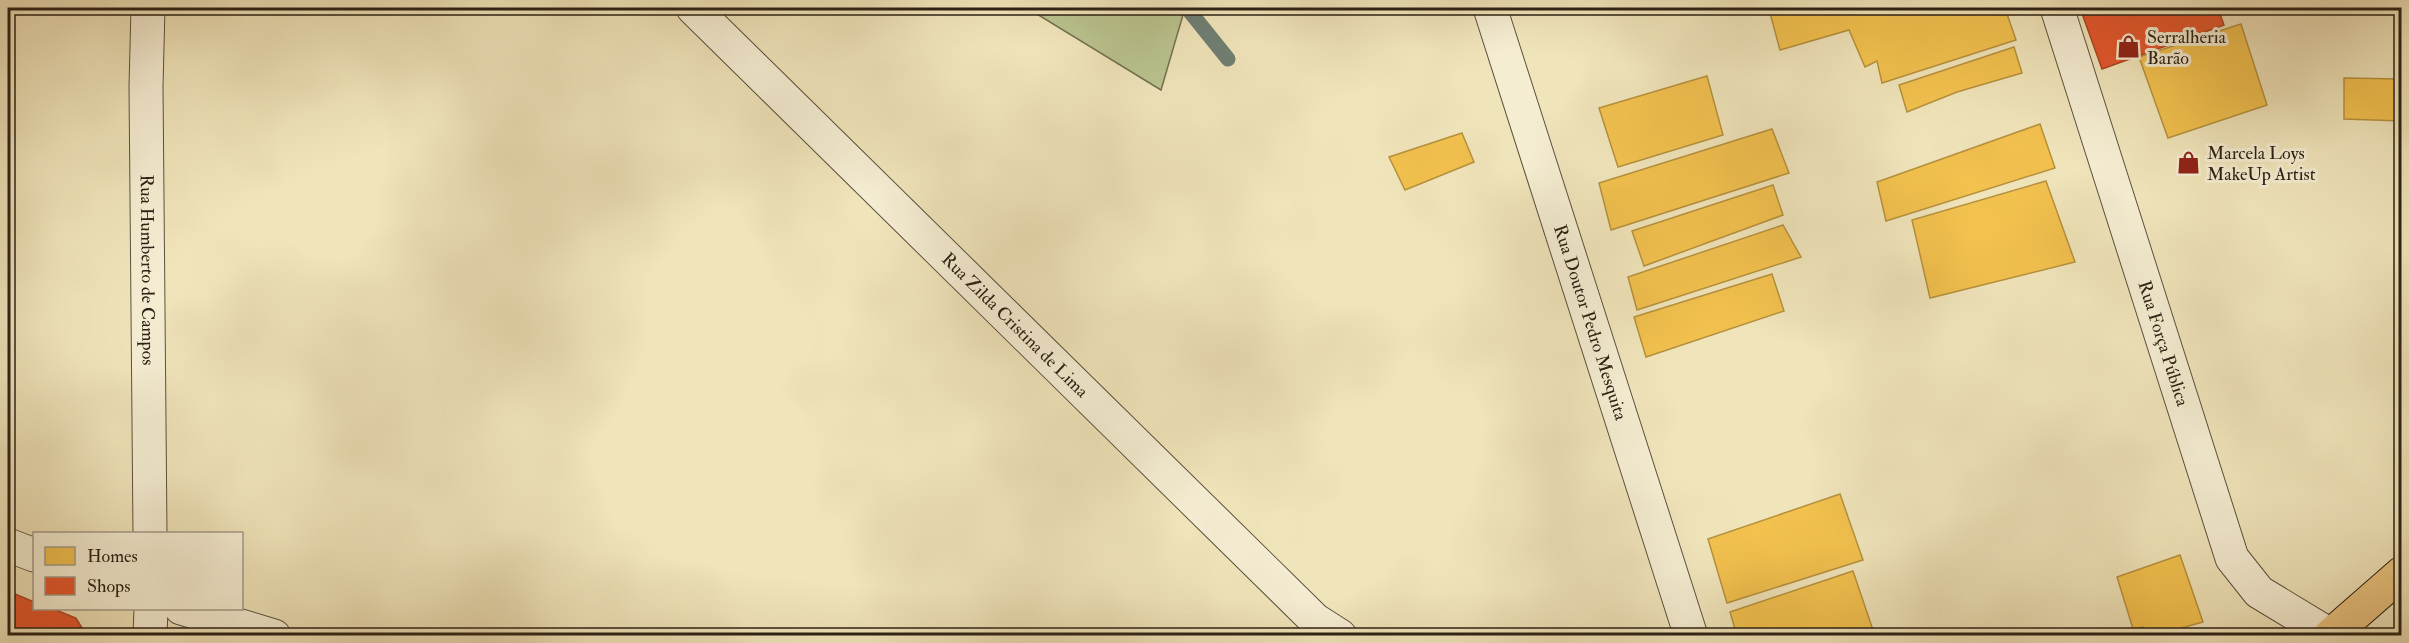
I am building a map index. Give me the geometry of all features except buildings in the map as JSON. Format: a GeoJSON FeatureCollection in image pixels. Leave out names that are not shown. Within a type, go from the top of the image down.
{"type":"FeatureCollection","features":[{"type":"Feature","properties":{"kind":"main road"},"geometry":{"type":"LineString","coordinates":[[2330,635],[2402,573]]}},
{"type":"Feature","properties":{"kind":"street","name":"Rua Humberto de Campos"},"geometry":{"type":"LineString","coordinates":[[148,8],[146,86],[150,532]]}},
{"type":"Feature","properties":{"kind":"street","name":"Rua Zilda Cristina de Lima"},"geometry":{"type":"LineString","coordinates":[[693,8],[1315,620],[1340,636]]}},
{"type":"Feature","properties":{"kind":"street","name":"Rua Doutor Pedro Mesquita"},"geometry":{"type":"LineString","coordinates":[[1490,8],[1691,636]]}},
{"type":"Feature","properties":{"kind":"street","name":"Rua Força Pública"},"geometry":{"type":"LineString","coordinates":[[2057,8],[2232,558],[2259,592],[2330,635]]}},
{"type":"Feature","properties":{"kind":"street"},"geometry":{"type":"LineString","coordinates":[[8,545],[33,555]]}},
{"type":"Feature","properties":{"kind":"street"},"geometry":{"type":"LineString","coordinates":[[150,636],[151,610]]}},
{"type":"Feature","properties":{"kind":"street"},"geometry":{"type":"LineString","coordinates":[[184,610],[274,636]]}},
{"type":"Feature","properties":{"kind":"green space"},"geometry":{"type":"Polygon","coordinates":[[[1027,8],[1185,8],[1161,90],[1027,8]]]}},
{"type":"Feature","properties":{"kind":"waterway"},"geometry":{"type":"LineString","coordinates":[[1187,8],[1228,59]]}},
{"type":"Feature","properties":{"kind":"place","name":"Serralheria Barão"},"geometry":{"type":"Point","coordinates":[2129,47]}},
{"type":"Feature","properties":{"kind":"place","name":"Marcela Loys MakeUp Artist"},"geometry":{"type":"Point","coordinates":[2189,163]}}]}
